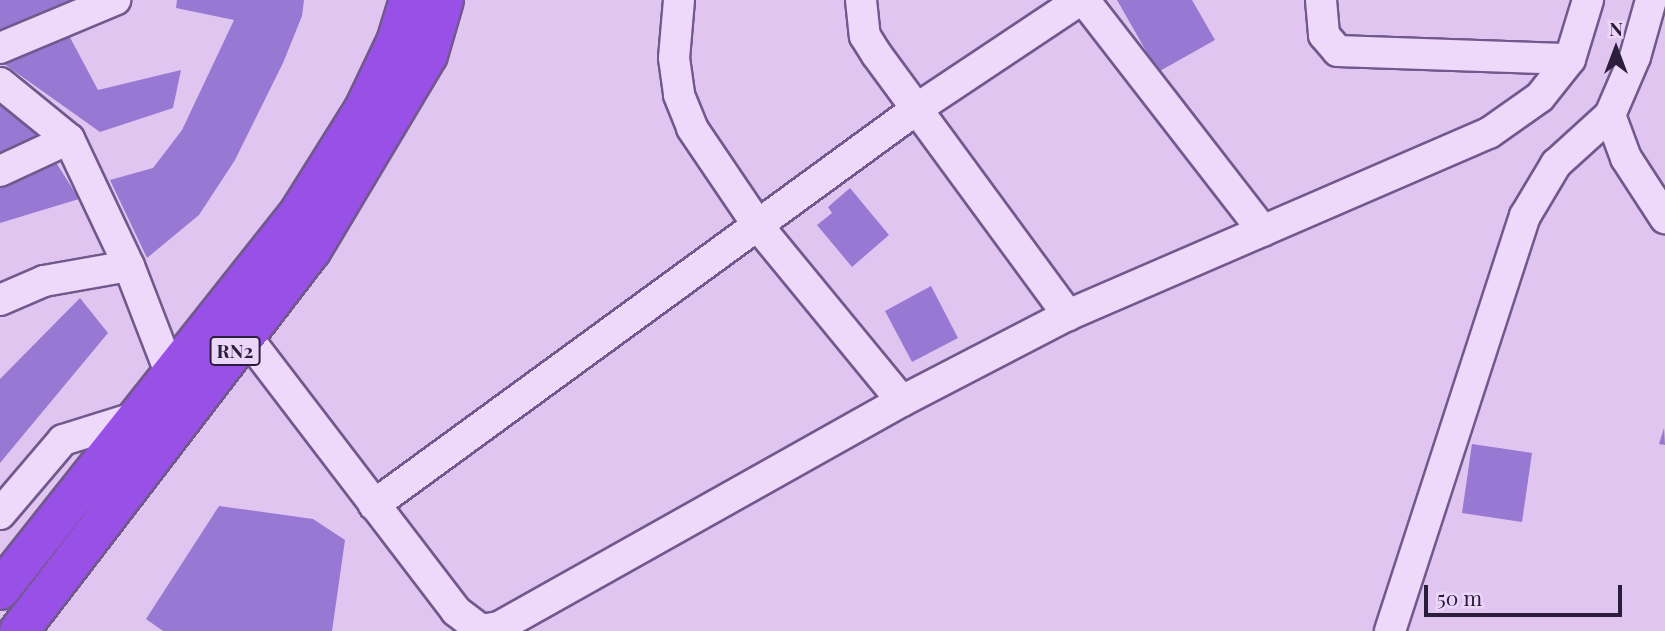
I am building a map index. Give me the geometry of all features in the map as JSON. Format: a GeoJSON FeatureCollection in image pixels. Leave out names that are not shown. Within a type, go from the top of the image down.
{"type":"FeatureCollection","features":[{"type":"Feature","properties":{"kind":"highway","name":"RN2"},"geometry":{"type":"LineString","coordinates":[[0,590],[300,211],[364,109],[396,42],[409,0]]}},
{"type":"Feature","properties":{"kind":"highway","name":"RN2"},"geometry":{"type":"LineString","coordinates":[[19,631],[311,251],[428,55],[444,0]]}},
{"type":"Feature","properties":{"kind":"street"},"geometry":{"type":"LineString","coordinates":[[0,48],[115,0]]}},
{"type":"Feature","properties":{"kind":"street"},"geometry":{"type":"LineString","coordinates":[[679,0],[674,58],[679,95],[692,128],[759,227],[902,401]]}},
{"type":"Feature","properties":{"kind":"street"},"geometry":{"type":"LineString","coordinates":[[861,0],[865,36],[1068,315]]}},
{"type":"Feature","properties":{"kind":"street"},"geometry":{"type":"LineString","coordinates":[[374,505],[759,227],[918,108],[1082,0],[1263,231]]}},
{"type":"Feature","properties":{"kind":"street"},"geometry":{"type":"LineString","coordinates":[[1321,0],[1324,35],[1338,51],[1570,59]]}},
{"type":"Feature","properties":{"kind":"street"},"geometry":{"type":"LineString","coordinates":[[246,336],[456,611],[481,631],[522,616],[902,401],[1068,315],[1489,133],[1540,97],[1570,59],[1588,0]]}},
{"type":"Feature","properties":{"kind":"street"},"geometry":{"type":"LineString","coordinates":[[1390,631],[1525,216],[1556,163],[1609,115],[1635,57],[1651,0]]}},
{"type":"Feature","properties":{"kind":"street"},"geometry":{"type":"LineString","coordinates":[[0,83],[69,139],[129,266],[170,372]]}},
{"type":"Feature","properties":{"kind":"street"},"geometry":{"type":"LineString","coordinates":[[1609,115],[1626,158],[1665,218]]}},
{"type":"Feature","properties":{"kind":"street"},"geometry":{"type":"LineString","coordinates":[[0,171],[69,139]]}},
{"type":"Feature","properties":{"kind":"street"},"geometry":{"type":"LineString","coordinates":[[0,300],[44,281],[129,266]]}},
{"type":"Feature","properties":{"kind":"street"},"geometry":{"type":"LineString","coordinates":[[0,514],[63,440],[137,417]]}},
{"type":"Feature","properties":{"kind":"building"},"geometry":{"type":"Polygon","coordinates":[[[0,0],[72,0],[0,30],[0,0]]]}},
{"type":"Feature","properties":{"kind":"building"},"geometry":{"type":"Polygon","coordinates":[[[177,0],[304,0],[302,16],[283,63],[235,160],[199,215],[147,258],[110,180],[153,168],[182,130],[234,20],[176,8],[177,0]]]}},
{"type":"Feature","properties":{"kind":"building"},"geometry":{"type":"Polygon","coordinates":[[[1117,0],[1192,0],[1215,40],[1158,72],[1117,0]]]}},
{"type":"Feature","properties":{"kind":"building"},"geometry":{"type":"Polygon","coordinates":[[[65,28],[98,90],[181,70],[173,108],[100,132],[0,61],[65,28]]]}},
{"type":"Feature","properties":{"kind":"building"},"geometry":{"type":"Polygon","coordinates":[[[0,99],[46,139],[0,160],[0,99]]]}},
{"type":"Feature","properties":{"kind":"building"},"geometry":{"type":"Polygon","coordinates":[[[52,156],[79,199],[0,223],[0,177],[52,156]]]}},
{"type":"Feature","properties":{"kind":"building"},"geometry":{"type":"Polygon","coordinates":[[[850,188],[889,235],[852,267],[817,225],[832,213],[828,207],[850,188]]]}},
{"type":"Feature","properties":{"kind":"building"},"geometry":{"type":"Polygon","coordinates":[[[931,286],[958,338],[912,362],[885,311],[931,286]]]}},
{"type":"Feature","properties":{"kind":"building"},"geometry":{"type":"Polygon","coordinates":[[[80,298],[108,333],[0,463],[0,379],[80,298]]]}},
{"type":"Feature","properties":{"kind":"building"},"geometry":{"type":"Polygon","coordinates":[[[1664,428],[1665,445],[1659,444],[1664,428]]]}},
{"type":"Feature","properties":{"kind":"building"},"geometry":{"type":"Polygon","coordinates":[[[1472,444],[1532,453],[1522,522],[1462,513],[1472,444]]]}},
{"type":"Feature","properties":{"kind":"building"},"geometry":{"type":"Polygon","coordinates":[[[219,506],[313,519],[345,540],[332,631],[163,631],[146,619],[219,506]]]}}]}
